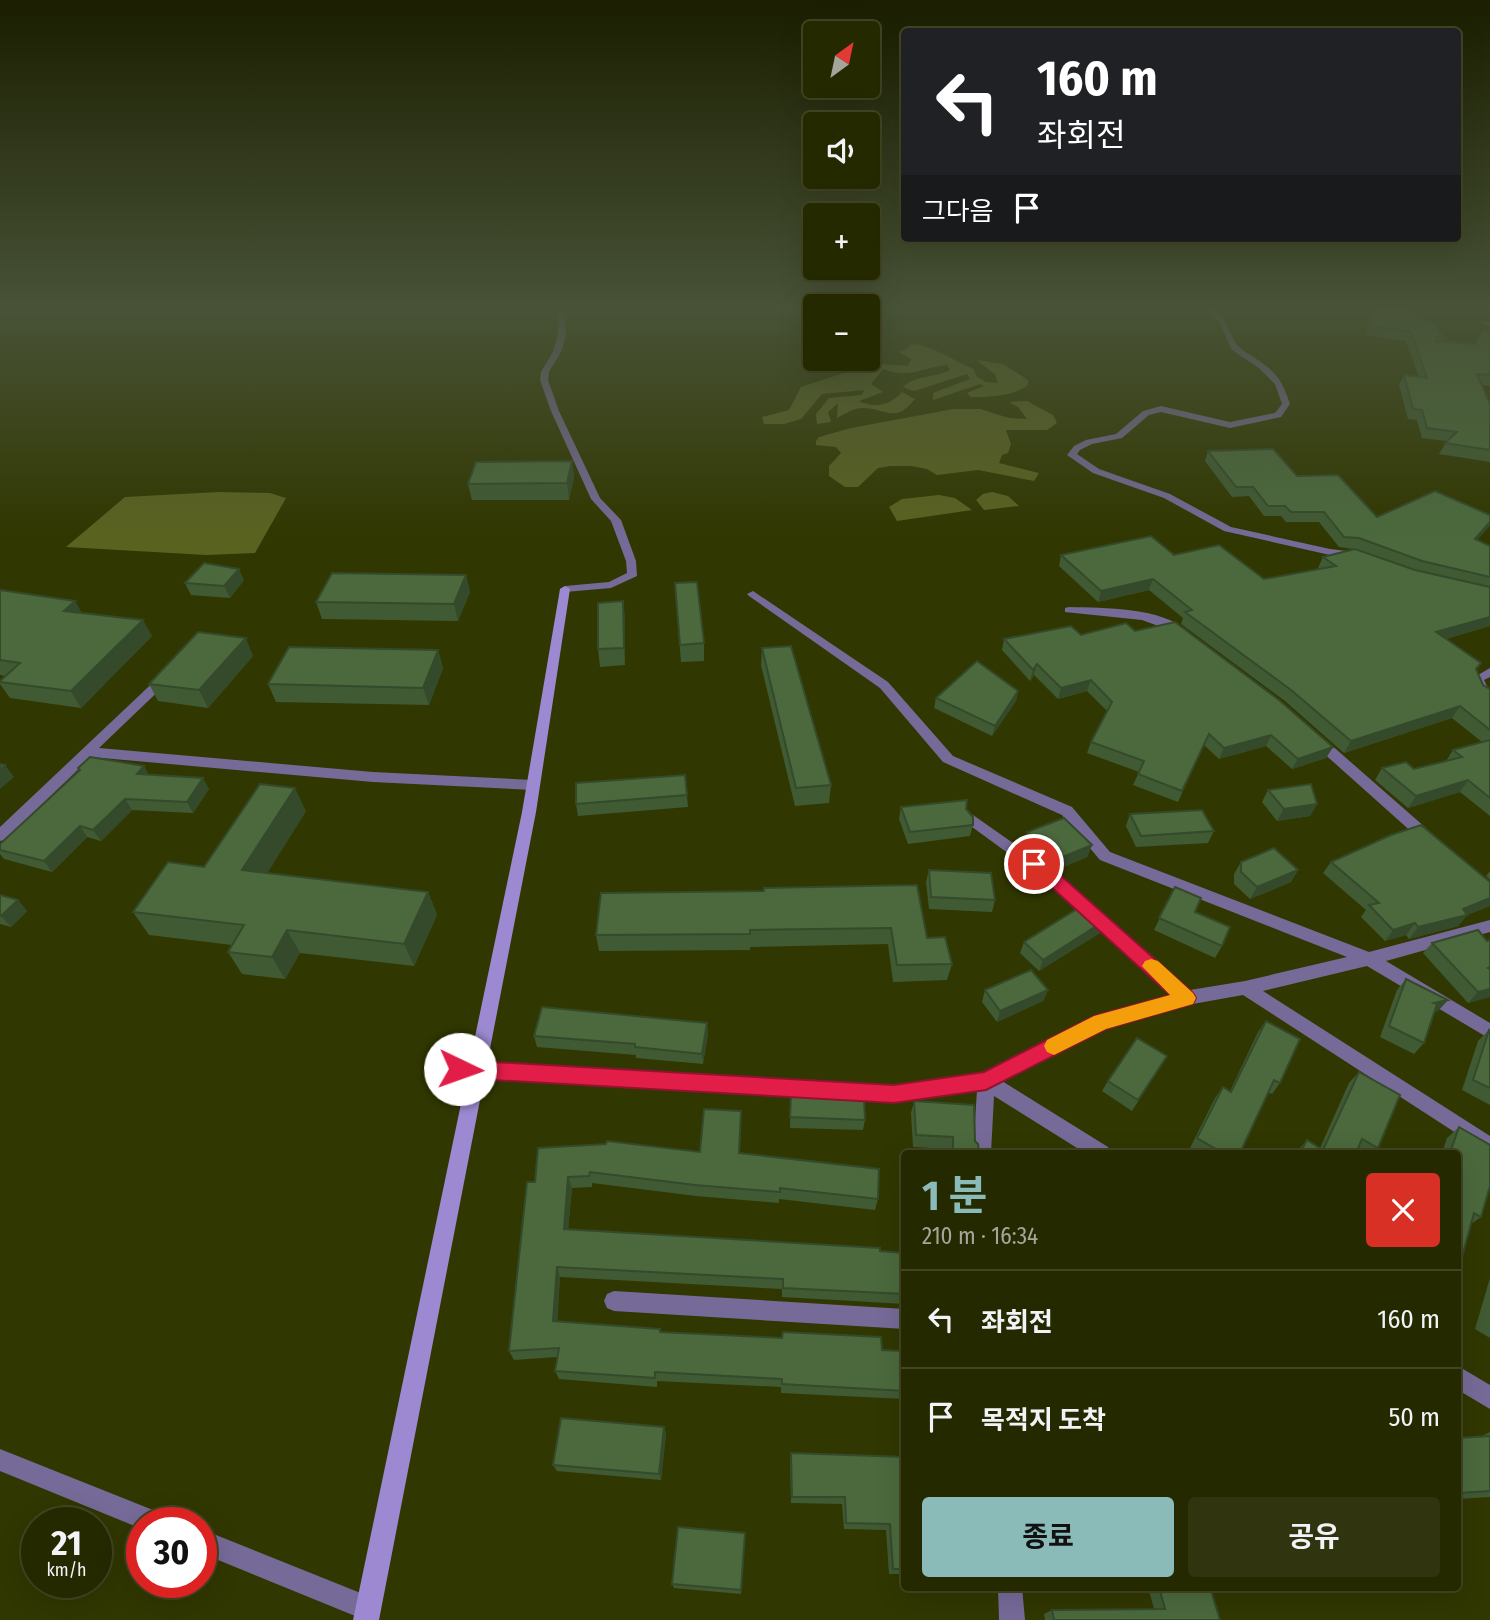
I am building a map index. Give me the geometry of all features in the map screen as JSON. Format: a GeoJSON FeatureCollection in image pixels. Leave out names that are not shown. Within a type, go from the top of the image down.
{"type":"FeatureCollection","features":[{"type":"Feature","properties":{"kind":"main road"},"geometry":{"type":"LineString","coordinates":[[368,1615],[533,786],[565,589]]}},
{"type":"Feature","properties":{"kind":"street"},"geometry":{"type":"LineString","coordinates":[[545,384],[555,411],[596,499],[616,520],[633,574],[611,585],[565,589]]}},
{"type":"Feature","properties":{"kind":"street"},"geometry":{"type":"LineString","coordinates":[[1279,384],[1286,404],[1278,415],[1230,425],[1161,409],[1146,412],[1119,436],[1089,442],[1077,448],[1072,455],[1096,471],[1167,496],[1228,529],[1366,558]]}},
{"type":"Feature","properties":{"kind":"street"},"geometry":{"type":"LineString","coordinates":[[753,594],[884,685],[948,759],[1067,811],[1105,856],[1369,960],[1490,1032]]}},
{"type":"Feature","properties":{"kind":"street"},"geometry":{"type":"LineString","coordinates":[[1069,610],[1137,615],[1176,628],[1190,637]]}},
{"type":"Feature","properties":{"kind":"street"},"geometry":{"type":"LineString","coordinates":[[0,836],[172,671]]}},
{"type":"Feature","properties":{"kind":"street"},"geometry":{"type":"LineString","coordinates":[[1490,672],[1477,679],[1482,692],[1490,698]]}},
{"type":"Feature","properties":{"kind":"street"},"geometry":{"type":"LineString","coordinates":[[1309,733],[1440,848]]}},
{"type":"Feature","properties":{"kind":"street"},"geometry":{"type":"LineString","coordinates":[[88,752],[373,777],[533,786]]}},
{"type":"Feature","properties":{"kind":"street"},"geometry":{"type":"LineString","coordinates":[[973,820],[1054,879],[1187,998]]}},
{"type":"Feature","properties":{"kind":"street"},"geometry":{"type":"LineString","coordinates":[[460,1069],[894,1094],[986,1081],[1101,1022],[1187,998],[1369,960],[1490,926]]}},
{"type":"Feature","properties":{"kind":"street"},"geometry":{"type":"LineString","coordinates":[[1245,988],[1490,1146]]}},
{"type":"Feature","properties":{"kind":"street"},"geometry":{"type":"LineString","coordinates":[[982,1150],[986,1081]]}},
{"type":"Feature","properties":{"kind":"street"},"geometry":{"type":"LineString","coordinates":[[986,1081],[1096,1150]]}},
{"type":"Feature","properties":{"kind":"street"},"geometry":{"type":"LineString","coordinates":[[614,1301],[901,1320]]}},
{"type":"Feature","properties":{"kind":"street"},"geometry":{"type":"LineString","coordinates":[[1461,1379],[1490,1398]]}},
{"type":"Feature","properties":{"kind":"street"},"geometry":{"type":"LineString","coordinates":[[0,1460],[126,1510]]}},
{"type":"Feature","properties":{"kind":"street"},"geometry":{"type":"LineString","coordinates":[[217,1548],[368,1615]]}},
{"type":"Feature","properties":{"kind":"street"},"geometry":{"type":"LineString","coordinates":[[1010,1591],[1012,1620]]}},
{"type":"Feature","properties":{"kind":"green space"},"geometry":{"type":"Polygon","coordinates":[[[811,384],[871,384],[883,392],[859,401],[870,405],[893,400],[902,392],[915,399],[908,407],[896,413],[861,408],[837,418],[838,403],[828,412],[831,422],[817,424],[816,414],[829,398],[862,395],[864,390],[822,394],[801,419],[784,424],[764,424],[762,417],[789,410],[801,387],[811,384]]]}},
{"type":"Feature","properties":{"kind":"green space"},"geometry":{"type":"Polygon","coordinates":[[[907,384],[937,384],[914,391],[903,387],[907,384]]]}},
{"type":"Feature","properties":{"kind":"green space"},"geometry":{"type":"Polygon","coordinates":[[[958,384],[1028,384],[1016,392],[1001,395],[971,397],[967,393],[984,386],[980,384],[933,400],[933,393],[958,384]]]}},
{"type":"Feature","properties":{"kind":"green space"},"geometry":{"type":"Polygon","coordinates":[[[1027,401],[1053,415],[1057,423],[1047,430],[1006,430],[1011,444],[1008,453],[1002,455],[999,463],[1039,473],[1034,481],[978,470],[937,475],[927,469],[891,466],[878,468],[858,487],[845,487],[829,476],[829,466],[841,453],[836,447],[816,445],[819,437],[851,428],[953,409],[980,409],[1009,418],[1027,419],[1018,407],[1009,402],[1027,401]]]}},
{"type":"Feature","properties":{"kind":"green space"},"geometry":{"type":"Polygon","coordinates":[[[219,492],[270,493],[286,498],[255,553],[206,555],[66,547],[125,497],[219,492]]]}},
{"type":"Feature","properties":{"kind":"green space"},"geometry":{"type":"Polygon","coordinates":[[[992,492],[1008,496],[1019,506],[984,510],[976,500],[983,494],[992,492]]]}},
{"type":"Feature","properties":{"kind":"green space"},"geometry":{"type":"Polygon","coordinates":[[[939,495],[955,498],[972,510],[897,521],[889,507],[902,499],[939,495]]]}},
{"type":"Feature","properties":{"kind":"building"},"geometry":{"type":"Polygon","coordinates":[[[1406,384],[1481,384],[1490,404],[1490,450],[1445,443],[1457,432],[1427,428],[1422,410],[1413,409],[1406,384]]]}},
{"type":"Feature","properties":{"kind":"building"},"geometry":{"type":"Polygon","coordinates":[[[1273,449],[1297,476],[1338,475],[1377,517],[1435,491],[1490,515],[1490,522],[1475,539],[1490,546],[1490,577],[1422,561],[1359,538],[1344,537],[1324,512],[1291,512],[1285,506],[1268,506],[1253,487],[1236,487],[1208,451],[1273,449]]]}},
{"type":"Feature","properties":{"kind":"building"},"geometry":{"type":"Polygon","coordinates":[[[572,461],[567,483],[468,484],[476,462],[572,461]]]}},
{"type":"Feature","properties":{"kind":"building"},"geometry":{"type":"Polygon","coordinates":[[[1151,536],[1174,555],[1219,545],[1264,579],[1336,566],[1323,557],[1355,549],[1415,570],[1490,587],[1490,617],[1436,632],[1481,663],[1476,669],[1483,685],[1490,689],[1490,730],[1460,706],[1351,741],[1291,690],[1185,612],[1192,610],[1153,579],[1101,591],[1061,555],[1151,536]]]}},
{"type":"Feature","properties":{"kind":"building"},"geometry":{"type":"Polygon","coordinates":[[[204,563],[239,569],[224,586],[185,583],[204,563]]]}},
{"type":"Feature","properties":{"kind":"building"},"geometry":{"type":"Polygon","coordinates":[[[332,573],[466,575],[454,604],[316,602],[332,573]]]}},
{"type":"Feature","properties":{"kind":"building"},"geometry":{"type":"Polygon","coordinates":[[[697,582],[704,643],[680,645],[675,583],[697,582]]]}},
{"type":"Feature","properties":{"kind":"building"},"geometry":{"type":"Polygon","coordinates":[[[0,590],[75,601],[64,611],[143,620],[71,691],[0,682],[20,663],[0,660],[0,590]]]}},
{"type":"Feature","properties":{"kind":"building"},"geometry":{"type":"Polygon","coordinates":[[[623,601],[624,648],[598,649],[598,603],[623,601]]]}},
{"type":"Feature","properties":{"kind":"building"},"geometry":{"type":"Polygon","coordinates":[[[1175,622],[1279,700],[1333,747],[1298,759],[1271,735],[1224,748],[1209,734],[1182,791],[1138,774],[1144,761],[1091,742],[1112,702],[1091,680],[1061,688],[1037,664],[1033,670],[1004,639],[1071,626],[1081,635],[1126,623],[1135,631],[1175,622]]]}},
{"type":"Feature","properties":{"kind":"building"},"geometry":{"type":"Polygon","coordinates":[[[198,632],[246,638],[199,690],[149,684],[198,632]]]}},
{"type":"Feature","properties":{"kind":"building"},"geometry":{"type":"Polygon","coordinates":[[[791,646],[831,785],[796,788],[762,648],[791,646]]]}},
{"type":"Feature","properties":{"kind":"building"},"geometry":{"type":"Polygon","coordinates":[[[289,647],[438,650],[423,688],[268,684],[289,647]]]}},
{"type":"Feature","properties":{"kind":"building"},"geometry":{"type":"Polygon","coordinates":[[[977,661],[1018,691],[995,726],[936,698],[977,661]]]}},
{"type":"Feature","properties":{"kind":"building"},"geometry":{"type":"Polygon","coordinates":[[[1490,740],[1490,798],[1468,780],[1416,796],[1382,768],[1406,762],[1414,769],[1462,757],[1453,750],[1490,740]]]}},
{"type":"Feature","properties":{"kind":"building"},"geometry":{"type":"Polygon","coordinates":[[[90,757],[144,766],[137,774],[203,778],[187,802],[125,799],[93,830],[80,826],[44,861],[0,850],[0,844],[80,770],[78,768],[90,757]]]}},
{"type":"Feature","properties":{"kind":"building"},"geometry":{"type":"Polygon","coordinates":[[[685,775],[687,795],[576,804],[576,783],[685,775]]]}},
{"type":"Feature","properties":{"kind":"building"},"geometry":{"type":"Polygon","coordinates":[[[260,784],[295,788],[242,870],[428,892],[404,944],[287,930],[272,957],[228,952],[244,925],[133,912],[168,862],[204,867],[260,784]]]}},
{"type":"Feature","properties":{"kind":"building"},"geometry":{"type":"Polygon","coordinates":[[[1311,784],[1317,804],[1284,809],[1268,790],[1311,784]]]}},
{"type":"Feature","properties":{"kind":"building"},"geometry":{"type":"Polygon","coordinates":[[[967,800],[966,809],[973,817],[973,825],[910,832],[901,807],[967,800]]]}},
{"type":"Feature","properties":{"kind":"building"},"geometry":{"type":"Polygon","coordinates":[[[1202,810],[1214,831],[1141,836],[1130,814],[1202,810]]]}},
{"type":"Feature","properties":{"kind":"building"},"geometry":{"type":"Polygon","coordinates":[[[1064,818],[1092,845],[1060,858],[1027,832],[1064,818]]]}},
{"type":"Feature","properties":{"kind":"building"},"geometry":{"type":"Polygon","coordinates":[[[1421,825],[1490,882],[1490,898],[1463,909],[1467,915],[1418,927],[1415,923],[1393,930],[1369,905],[1379,903],[1331,862],[1391,835],[1421,825]]]}},
{"type":"Feature","properties":{"kind":"building"},"geometry":{"type":"Polygon","coordinates":[[[1274,848],[1298,870],[1257,887],[1241,872],[1241,862],[1274,848]]]}},
{"type":"Feature","properties":{"kind":"building"},"geometry":{"type":"Polygon","coordinates":[[[929,870],[991,873],[995,900],[931,897],[929,870]]]}},
{"type":"Feature","properties":{"kind":"building"},"geometry":{"type":"Polygon","coordinates":[[[917,885],[927,938],[945,937],[952,964],[897,965],[891,928],[750,930],[750,934],[596,935],[601,893],[764,891],[764,888],[917,885]]]}},
{"type":"Feature","properties":{"kind":"building"},"geometry":{"type":"Polygon","coordinates":[[[1175,887],[1201,898],[1195,912],[1230,927],[1222,946],[1159,918],[1175,887]]]}},
{"type":"Feature","properties":{"kind":"building"},"geometry":{"type":"Polygon","coordinates":[[[0,895],[18,900],[1,916],[0,915],[0,895]]]}},
{"type":"Feature","properties":{"kind":"building"},"geometry":{"type":"Polygon","coordinates":[[[1085,904],[1104,921],[1043,960],[1024,942],[1085,904]]]}},
{"type":"Feature","properties":{"kind":"building"},"geometry":{"type":"Polygon","coordinates":[[[1478,930],[1487,941],[1490,940],[1490,989],[1478,992],[1432,943],[1478,930]]]}},
{"type":"Feature","properties":{"kind":"building"},"geometry":{"type":"Polygon","coordinates":[[[1031,970],[1048,990],[1000,1011],[985,990],[1031,970]]]}},
{"type":"Feature","properties":{"kind":"building"},"geometry":{"type":"Polygon","coordinates":[[[1406,979],[1448,1000],[1434,1003],[1437,1004],[1424,1043],[1389,1026],[1406,979]]]}},
{"type":"Feature","properties":{"kind":"building"},"geometry":{"type":"Polygon","coordinates":[[[542,1007],[707,1023],[702,1054],[635,1047],[635,1044],[534,1036],[542,1007]]]}},
{"type":"Feature","properties":{"kind":"building"},"geometry":{"type":"Polygon","coordinates":[[[1266,1021],[1300,1039],[1280,1083],[1274,1080],[1241,1150],[1218,1150],[1197,1138],[1223,1087],[1231,1092],[1266,1021]]]}},
{"type":"Feature","properties":{"kind":"building"},"geometry":{"type":"Polygon","coordinates":[[[1490,1031],[1490,1088],[1473,1080],[1490,1031]]]}},
{"type":"Feature","properties":{"kind":"building"},"geometry":{"type":"Polygon","coordinates":[[[1137,1038],[1167,1056],[1138,1100],[1108,1081],[1137,1038]]]}},
{"type":"Feature","properties":{"kind":"building"},"geometry":{"type":"Polygon","coordinates":[[[1359,1072],[1400,1095],[1378,1148],[1362,1139],[1357,1150],[1323,1150],[1359,1072]]]}},
{"type":"Feature","properties":{"kind":"building"},"geometry":{"type":"Polygon","coordinates":[[[791,1096],[864,1098],[865,1120],[790,1117],[791,1096]]]}},
{"type":"Feature","properties":{"kind":"building"},"geometry":{"type":"Polygon","coordinates":[[[914,1101],[974,1105],[975,1141],[979,1150],[953,1150],[953,1137],[916,1135],[914,1101]]]}},
{"type":"Feature","properties":{"kind":"building"},"geometry":{"type":"Polygon","coordinates":[[[704,1109],[741,1111],[739,1153],[879,1169],[878,1199],[780,1188],[780,1192],[695,1185],[590,1172],[589,1176],[568,1177],[564,1229],[880,1248],[880,1251],[901,1253],[901,1294],[783,1288],[783,1279],[557,1267],[553,1321],[660,1329],[660,1332],[782,1338],[783,1332],[881,1337],[882,1350],[901,1351],[901,1391],[782,1384],[782,1379],[655,1372],[655,1378],[555,1371],[559,1348],[509,1351],[527,1182],[535,1182],[538,1148],[606,1144],[607,1141],[700,1152],[704,1109]]]}},
{"type":"Feature","properties":{"kind":"building"},"geometry":{"type":"Polygon","coordinates":[[[1459,1127],[1490,1145],[1490,1186],[1481,1217],[1474,1213],[1461,1261],[1461,1150],[1451,1150],[1459,1127]]]}},
{"type":"Feature","properties":{"kind":"building"},"geometry":{"type":"Polygon","coordinates":[[[1307,1140],[1323,1150],[1302,1150],[1307,1140]]]}},
{"type":"Feature","properties":{"kind":"building"},"geometry":{"type":"Polygon","coordinates":[[[561,1418],[664,1427],[659,1474],[553,1465],[561,1418]]]}},
{"type":"Feature","properties":{"kind":"building"},"geometry":{"type":"Polygon","coordinates":[[[1490,1436],[1490,1491],[1461,1493],[1461,1438],[1490,1436]]]}},
{"type":"Feature","properties":{"kind":"building"},"geometry":{"type":"Polygon","coordinates":[[[791,1453],[901,1457],[901,1569],[893,1569],[890,1524],[846,1523],[845,1497],[792,1497],[791,1453]]]}},
{"type":"Feature","properties":{"kind":"building"},"geometry":{"type":"Polygon","coordinates":[[[678,1527],[745,1533],[741,1590],[672,1584],[678,1527]]]}},
{"type":"Feature","properties":{"kind":"building"},"geometry":{"type":"Polygon","coordinates":[[[1160,1591],[1211,1591],[1220,1620],[1054,1620],[1052,1610],[1165,1609],[1160,1591]]]}},
{"type":"Feature","properties":{"kind":"slow traffic"},"geometry":{"type":"LineString","coordinates":[[1054,1046],[1101,1022],[1187,998],[1151,966]]}},
{"type":"Feature","properties":{"kind":"route"},"geometry":{"type":"LineString","coordinates":[[460,1069],[894,1094],[986,1081],[1101,1022],[1187,998],[1034,864]]}}]}
